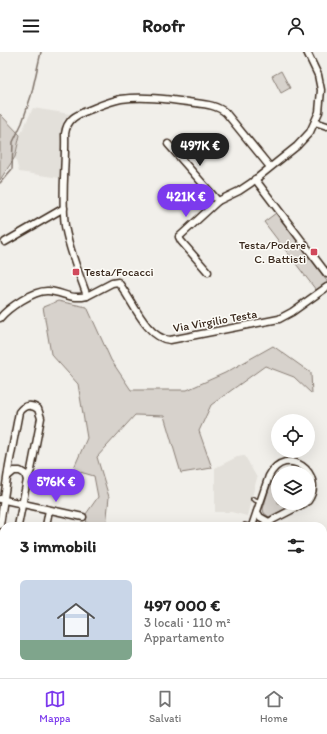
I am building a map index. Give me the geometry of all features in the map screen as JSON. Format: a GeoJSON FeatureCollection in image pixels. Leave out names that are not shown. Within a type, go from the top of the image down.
{"type":"FeatureCollection","features":[{"type":"Feature","properties":{"kind":"street"},"geometry":{"type":"LineString","coordinates":[[208,272],[179,237],[218,201],[239,191],[255,179],[302,141],[310,132],[321,103],[320,84],[317,72],[307,52]]}},
{"type":"Feature","properties":{"kind":"street"},"geometry":{"type":"LineString","coordinates":[[0,318],[7,310],[41,292],[50,292],[72,297],[87,296],[71,251],[65,226],[65,134],[68,123],[76,115],[109,102],[122,99],[164,99],[212,106],[221,109],[226,113],[270,167]]}},
{"type":"Feature","properties":{"kind":"street"},"geometry":{"type":"LineString","coordinates":[[315,122],[327,126]]}},
{"type":"Feature","properties":{"kind":"street"},"geometry":{"type":"LineString","coordinates":[[168,144],[218,201]]}},
{"type":"Feature","properties":{"kind":"street"},"geometry":{"type":"LineString","coordinates":[[255,179],[327,274]]}},
{"type":"Feature","properties":{"kind":"street"},"geometry":{"type":"LineString","coordinates":[[5,242],[64,208]]}},
{"type":"Feature","properties":{"kind":"street","name":"Via Virgilio Testa"},"geometry":{"type":"LineString","coordinates":[[87,296],[112,283],[118,282],[142,321],[160,337],[170,340],[279,319],[292,312],[327,287]]}},
{"type":"Feature","properties":{"kind":"street"},"geometry":{"type":"LineString","coordinates":[[0,522],[2,499],[8,476],[19,412],[25,407],[32,406],[38,409],[41,418],[19,522]]}},
{"type":"Feature","properties":{"kind":"street"},"geometry":{"type":"LineString","coordinates":[[280,466],[284,463],[292,462],[306,466]]}},
{"type":"Feature","properties":{"kind":"street"},"geometry":{"type":"LineString","coordinates":[[8,476],[14,471],[20,470],[25,474],[27,480]]}},
{"type":"Feature","properties":{"kind":"street"},"geometry":{"type":"LineString","coordinates":[[253,522],[265,486],[271,474]]}},
{"type":"Feature","properties":{"kind":"street"},"geometry":{"type":"LineString","coordinates":[[2,499],[83,517]]}},
{"type":"Feature","properties":{"kind":"street"},"geometry":{"type":"LineString","coordinates":[[47,522],[49,510]]}},
{"type":"Feature","properties":{"kind":"street"},"geometry":{"type":"LineString","coordinates":[[257,512],[260,517],[269,522],[292,510]]}},
{"type":"Feature","properties":{"kind":"lane"},"geometry":{"type":"LineString","coordinates":[[253,499],[260,502]]}},
{"type":"Feature","properties":{"kind":"shaded area"},"geometry":{"type":"Polygon","coordinates":[[[281,71],[290,88],[281,93],[272,76],[281,71]]]}},
{"type":"Feature","properties":{"kind":"shaded area"},"geometry":{"type":"Polygon","coordinates":[[[33,108],[70,114],[63,121],[60,178],[19,172],[15,157],[20,135],[33,108]]]}},
{"type":"Feature","properties":{"kind":"shaded area"},"geometry":{"type":"Polygon","coordinates":[[[0,114],[20,135],[15,157],[0,180],[0,114]]]}},
{"type":"Feature","properties":{"kind":"shaded area"},"geometry":{"type":"Polygon","coordinates":[[[276,213],[327,281],[327,283],[316,290],[264,222],[276,213]]]}},
{"type":"Feature","properties":{"kind":"shaded area"},"geometry":{"type":"Polygon","coordinates":[[[58,301],[87,307],[111,360],[131,390],[187,390],[225,373],[273,346],[311,373],[312,394],[294,377],[265,366],[211,405],[199,431],[212,468],[181,473],[164,416],[135,415],[97,457],[109,497],[106,522],[87,522],[86,514],[98,497],[94,476],[73,470],[87,438],[78,384],[51,354],[43,307],[58,301]]]}},
{"type":"Feature","properties":{"kind":"shaded area"},"geometry":{"type":"Polygon","coordinates":[[[245,456],[257,478],[247,516],[231,512],[215,512],[215,468],[237,457],[245,456]]]}},
{"type":"Feature","properties":{"kind":"shaded area"},"geometry":{"type":"Polygon","coordinates":[[[271,484],[271,510],[283,510],[269,517],[264,513],[263,509],[271,484]]]}},
{"type":"Feature","properties":{"kind":"waterway"},"geometry":{"type":"LineString","coordinates":[[0,183],[12,169],[13,142],[22,123],[31,96],[41,52]]}},
{"type":"Feature","properties":{"kind":"place","name":"Testa/Podere C. Battisti"},"geometry":{"type":"Point","coordinates":[314,252]}},
{"type":"Feature","properties":{"kind":"place","name":"Testa/Focacci"},"geometry":{"type":"Point","coordinates":[76,272]}}]}
